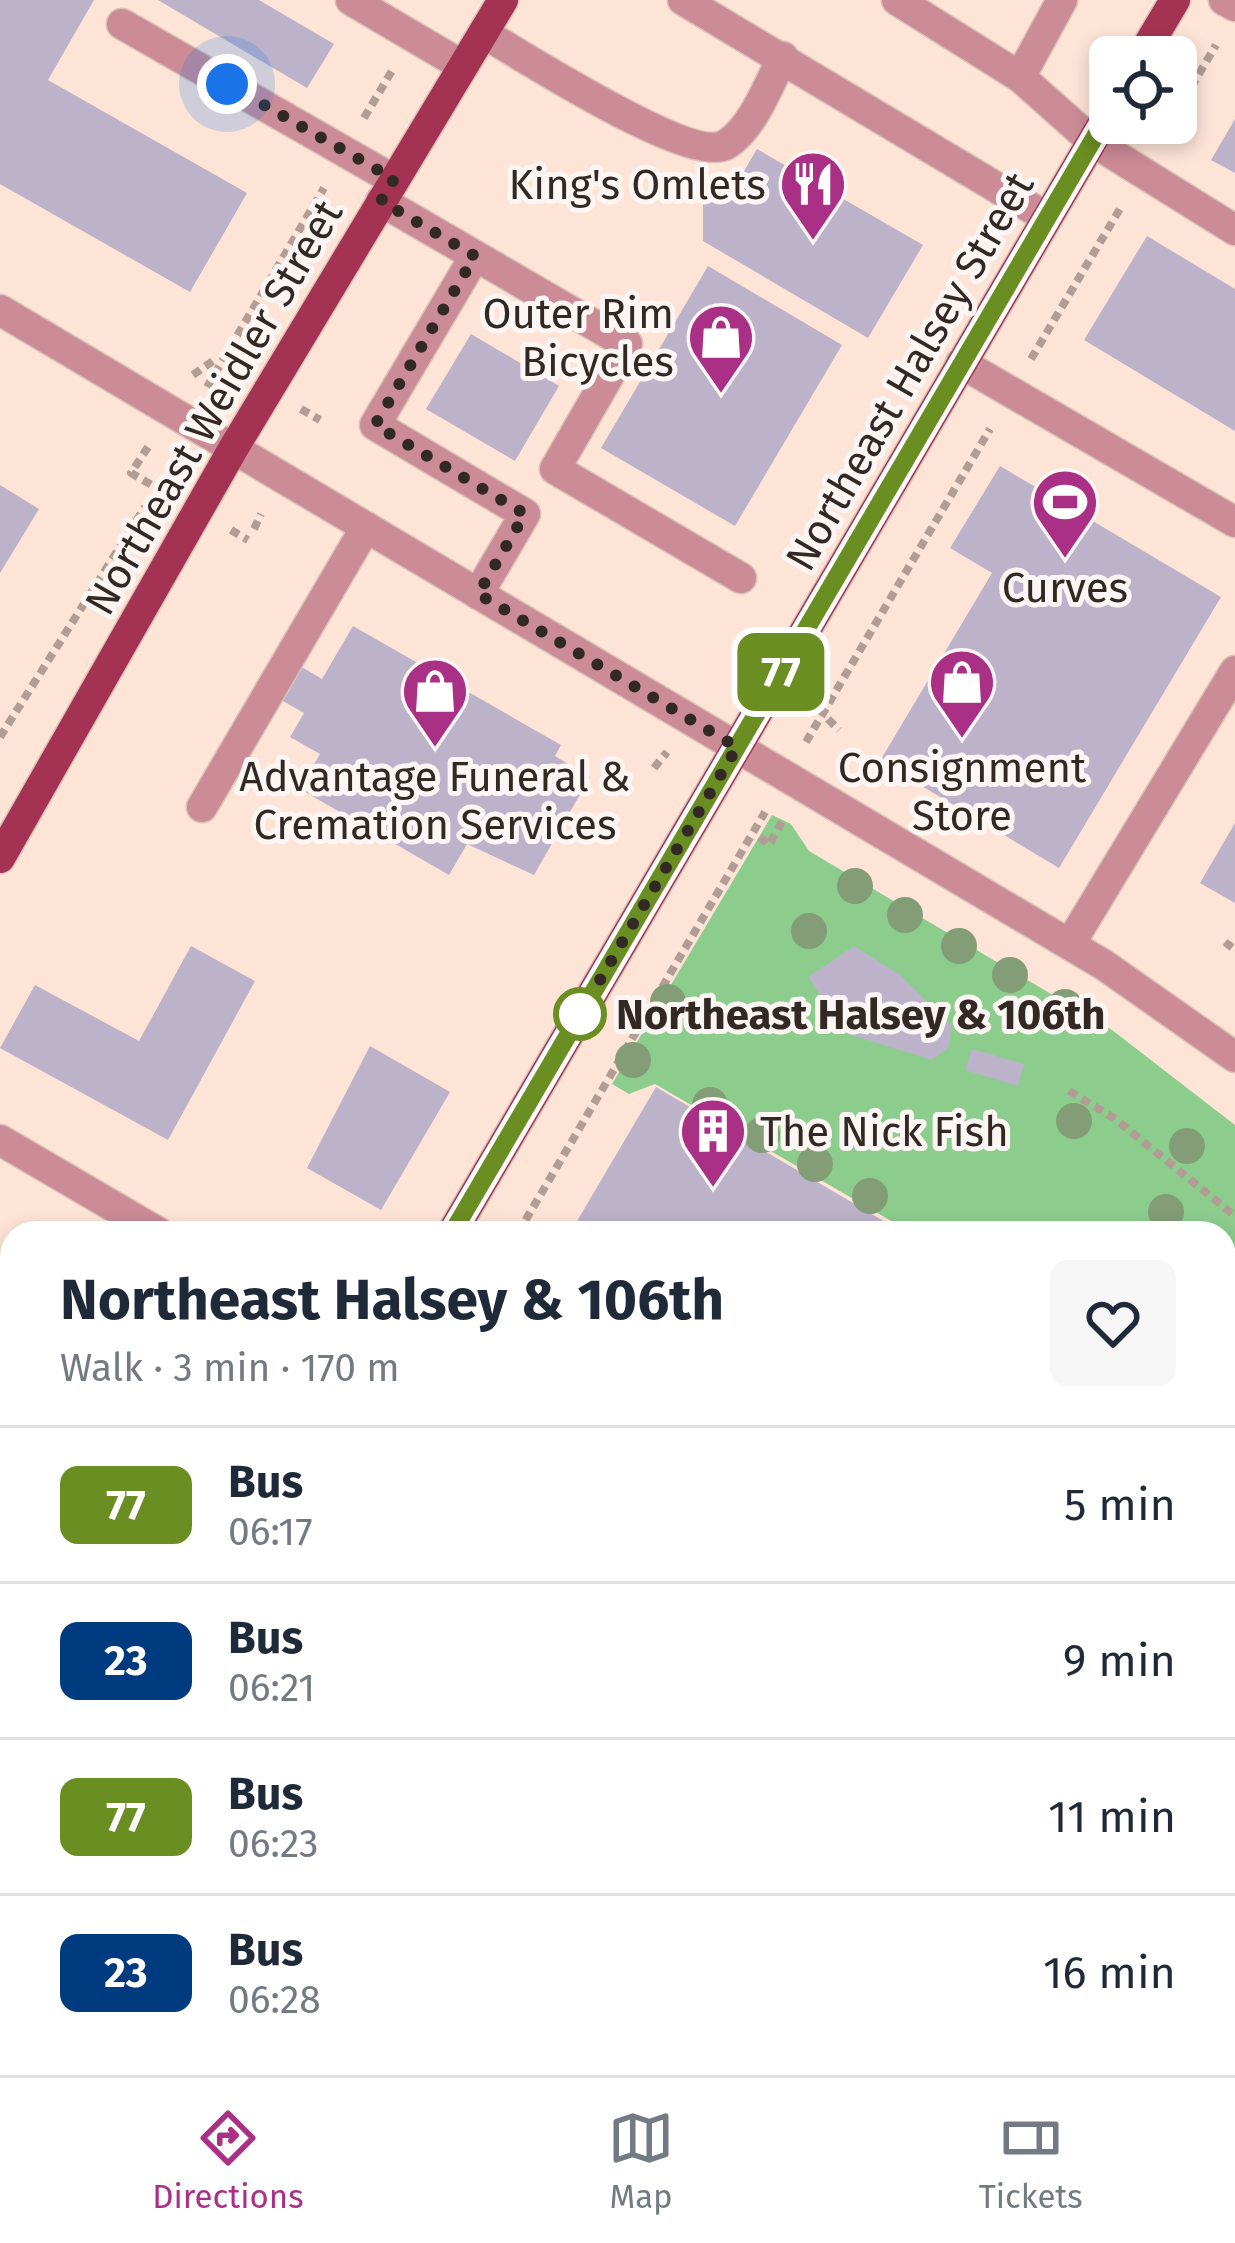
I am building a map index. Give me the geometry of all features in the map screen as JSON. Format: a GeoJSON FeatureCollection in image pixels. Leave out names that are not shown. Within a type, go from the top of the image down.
{"type":"FeatureCollection","features":[{"type":"Feature","properties":{"kind":"main road","name":"Northeast Weidler Street"},"geometry":{"type":"LineString","coordinates":[[5,839],[503,0]]}},
{"type":"Feature","properties":{"kind":"main road"},"geometry":{"type":"LineString","coordinates":[[1154,36],[1175,0]]}},
{"type":"Feature","properties":{"kind":"main road","name":"Northeast Halsey Street"},"geometry":{"type":"LineString","coordinates":[[459,1221],[1091,144]]}},
{"type":"Feature","properties":{"kind":"street"},"geometry":{"type":"LineString","coordinates":[[351,0],[463,66]]}},
{"type":"Feature","properties":{"kind":"street"},"geometry":{"type":"LineString","coordinates":[[683,0],[1046,217]]}},
{"type":"Feature","properties":{"kind":"street"},"geometry":{"type":"LineString","coordinates":[[897,0],[1019,77],[1089,139]]}},
{"type":"Feature","properties":{"kind":"street"},"geometry":{"type":"LineString","coordinates":[[1019,77],[1062,0]]}},
{"type":"Feature","properties":{"kind":"street"},"geometry":{"type":"LineString","coordinates":[[1224,0],[1235,6]]}},
{"type":"Feature","properties":{"kind":"street"},"geometry":{"type":"LineString","coordinates":[[122,24],[388,190],[475,256],[627,344],[478,594]]}},
{"type":"Feature","properties":{"kind":"street"},"geometry":{"type":"LineString","coordinates":[[483,33],[672,138],[712,148],[726,145],[742,129],[783,57]]}},
{"type":"Feature","properties":{"kind":"street"},"geometry":{"type":"LineString","coordinates":[[1095,144],[1235,230]]}},
{"type":"Feature","properties":{"kind":"street"},"geometry":{"type":"LineString","coordinates":[[475,256],[375,425],[525,514]]}},
{"type":"Feature","properties":{"kind":"street"},"geometry":{"type":"LineString","coordinates":[[0,310],[1070,944],[1167,1004],[1235,1057]]}},
{"type":"Feature","properties":{"kind":"street"},"geometry":{"type":"LineString","coordinates":[[961,363],[1235,522]]}},
{"type":"Feature","properties":{"kind":"street"},"geometry":{"type":"LineString","coordinates":[[555,469],[741,578]]}},
{"type":"Feature","properties":{"kind":"street"},"geometry":{"type":"LineString","coordinates":[[202,808],[366,527]]}},
{"type":"Feature","properties":{"kind":"street"},"geometry":{"type":"LineString","coordinates":[[1070,944],[1235,671]]}},
{"type":"Feature","properties":{"kind":"street"},"geometry":{"type":"LineString","coordinates":[[0,1140],[138,1221]]}},
{"type":"Feature","properties":{"kind":"path"},"geometry":{"type":"LineString","coordinates":[[1197,77],[1212,51]]}},
{"type":"Feature","properties":{"kind":"path"},"geometry":{"type":"LineString","coordinates":[[362,121],[395,65]]}},
{"type":"Feature","properties":{"kind":"path"},"geometry":{"type":"LineString","coordinates":[[0,737],[158,488],[189,423],[324,189]]}},
{"type":"Feature","properties":{"kind":"path"},"geometry":{"type":"LineString","coordinates":[[1027,366],[1119,210]]}},
{"type":"Feature","properties":{"kind":"path"},"geometry":{"type":"LineString","coordinates":[[194,374],[213,361]]}},
{"type":"Feature","properties":{"kind":"path"},"geometry":{"type":"LineString","coordinates":[[525,1221],[996,419]]}},
{"type":"Feature","properties":{"kind":"path"},"geometry":{"type":"LineString","coordinates":[[148,447],[131,473],[158,488]]}},
{"type":"Feature","properties":{"kind":"path"},"geometry":{"type":"LineString","coordinates":[[254,529],[261,514]]}},
{"type":"Feature","properties":{"kind":"path"},"geometry":{"type":"LineString","coordinates":[[828,719],[839,730]]}},
{"type":"Feature","properties":{"kind":"path"},"geometry":{"type":"LineString","coordinates":[[654,768],[668,751]]}},
{"type":"Feature","properties":{"kind":"path"},"geometry":{"type":"LineString","coordinates":[[760,837],[769,845],[782,822]]}},
{"type":"Feature","properties":{"kind":"path"},"geometry":{"type":"LineString","coordinates":[[1226,942],[1235,950]]}},
{"type":"Feature","properties":{"kind":"path"},"geometry":{"type":"LineString","coordinates":[[1069,1091],[1114,1118],[1235,1216]]}},
{"type":"Feature","properties":{"kind":"green space"},"geometry":{"type":"Polygon","coordinates":[[[772,815],[791,824],[809,851],[1112,1030],[1235,1125],[1235,1221],[891,1221],[655,1084],[629,1094],[612,1084],[772,815]]]}},
{"type":"Feature","properties":{"kind":"building"},"geometry":{"type":"Polygon","coordinates":[[[0,0],[94,0],[48,80],[247,193],[190,292],[0,184],[0,0]]]}},
{"type":"Feature","properties":{"kind":"building"},"geometry":{"type":"Polygon","coordinates":[[[158,0],[259,0],[334,44],[307,88],[158,0]]]}},
{"type":"Feature","properties":{"kind":"building"},"geometry":{"type":"Polygon","coordinates":[[[1235,119],[1235,173],[1211,160],[1235,119]]]}},
{"type":"Feature","properties":{"kind":"building","name":"King's Omlets"},"geometry":{"type":"Polygon","coordinates":[[[757,149],[923,245],[868,338],[703,241],[703,199],[737,183],[757,149]]]}},
{"type":"Feature","properties":{"kind":"building"},"geometry":{"type":"Polygon","coordinates":[[[1147,236],[1235,289],[1235,431],[1084,340],[1147,236]]]}},
{"type":"Feature","properties":{"kind":"building","name":"Outer Rim Bicycles"},"geometry":{"type":"Polygon","coordinates":[[[708,266],[842,345],[735,526],[601,448],[708,266]]]}},
{"type":"Feature","properties":{"kind":"building"},"geometry":{"type":"Polygon","coordinates":[[[471,334],[559,386],[515,461],[426,409],[471,334]]]}},
{"type":"Feature","properties":{"kind":"building"},"geometry":{"type":"Polygon","coordinates":[[[1000,466],[1221,597],[1059,868],[880,761],[992,573],[950,548],[1000,466]]]}},
{"type":"Feature","properties":{"kind":"building"},"geometry":{"type":"Polygon","coordinates":[[[0,485],[39,509],[0,573],[0,485]]]}},
{"type":"Feature","properties":{"kind":"building","name":"Advantage Funeral & Cremation Services"},"geometry":{"type":"Polygon","coordinates":[[[353,626],[561,745],[555,756],[590,777],[534,875],[467,844],[449,875],[300,789],[320,754],[290,737],[304,713],[281,700],[300,666],[322,679],[353,626]]]}},
{"type":"Feature","properties":{"kind":"building"},"geometry":{"type":"Polygon","coordinates":[[[1235,823],[1235,903],[1200,883],[1235,823]]]}},
{"type":"Feature","properties":{"kind":"building"},"geometry":{"type":"Polygon","coordinates":[[[191,946],[255,981],[168,1140],[0,1048],[35,985],[139,1041],[191,946]]]}},
{"type":"Feature","properties":{"kind":"building"},"geometry":{"type":"Polygon","coordinates":[[[854,946],[899,974],[951,1025],[949,1047],[932,1060],[848,1034],[808,977],[854,946]]]}},
{"type":"Feature","properties":{"kind":"building"},"geometry":{"type":"Polygon","coordinates":[[[370,1046],[450,1092],[381,1210],[307,1168],[370,1046]]]}},
{"type":"Feature","properties":{"kind":"building"},"geometry":{"type":"Polygon","coordinates":[[[972,1049],[1024,1064],[1018,1086],[965,1070],[972,1049]]]}},
{"type":"Feature","properties":{"kind":"building","name":"The Nick Fish"},"geometry":{"type":"Polygon","coordinates":[[[656,1087],[884,1221],[577,1221],[656,1087]]]}},
{"type":"Feature","properties":{"kind":"bus line","name":"77"},"geometry":{"type":"LineString","coordinates":[[459,1221],[1090,144]]}},
{"type":"Feature","properties":{"kind":"place","name":"King's Omlets"},"geometry":{"type":"Point","coordinates":[813,243]}},
{"type":"Feature","properties":{"kind":"place","name":"Outer Rim Bicycles"},"geometry":{"type":"Point","coordinates":[721,396]}},
{"type":"Feature","properties":{"kind":"place","name":"Curves"},"geometry":{"type":"Point","coordinates":[1065,561]}},
{"type":"Feature","properties":{"kind":"place","name":"Consignment Store"},"geometry":{"type":"Point","coordinates":[962,741]}},
{"type":"Feature","properties":{"kind":"place","name":"Advantage Funeral & Cremation Services"},"geometry":{"type":"Point","coordinates":[435,750]}},
{"type":"Feature","properties":{"kind":"place","name":"Northeast Halsey & 106th"},"geometry":{"type":"Point","coordinates":[580,1014]}},
{"type":"Feature","properties":{"kind":"place","name":"The Nick Fish"},"geometry":{"type":"Point","coordinates":[713,1190]}},
{"type":"Feature","properties":{"kind":"route"},"geometry":{"type":"LineString","coordinates":[[227,84],[394,179],[381,201],[475,256],[375,425],[525,514],[478,594],[737,747],[580,1014]]}}]}
